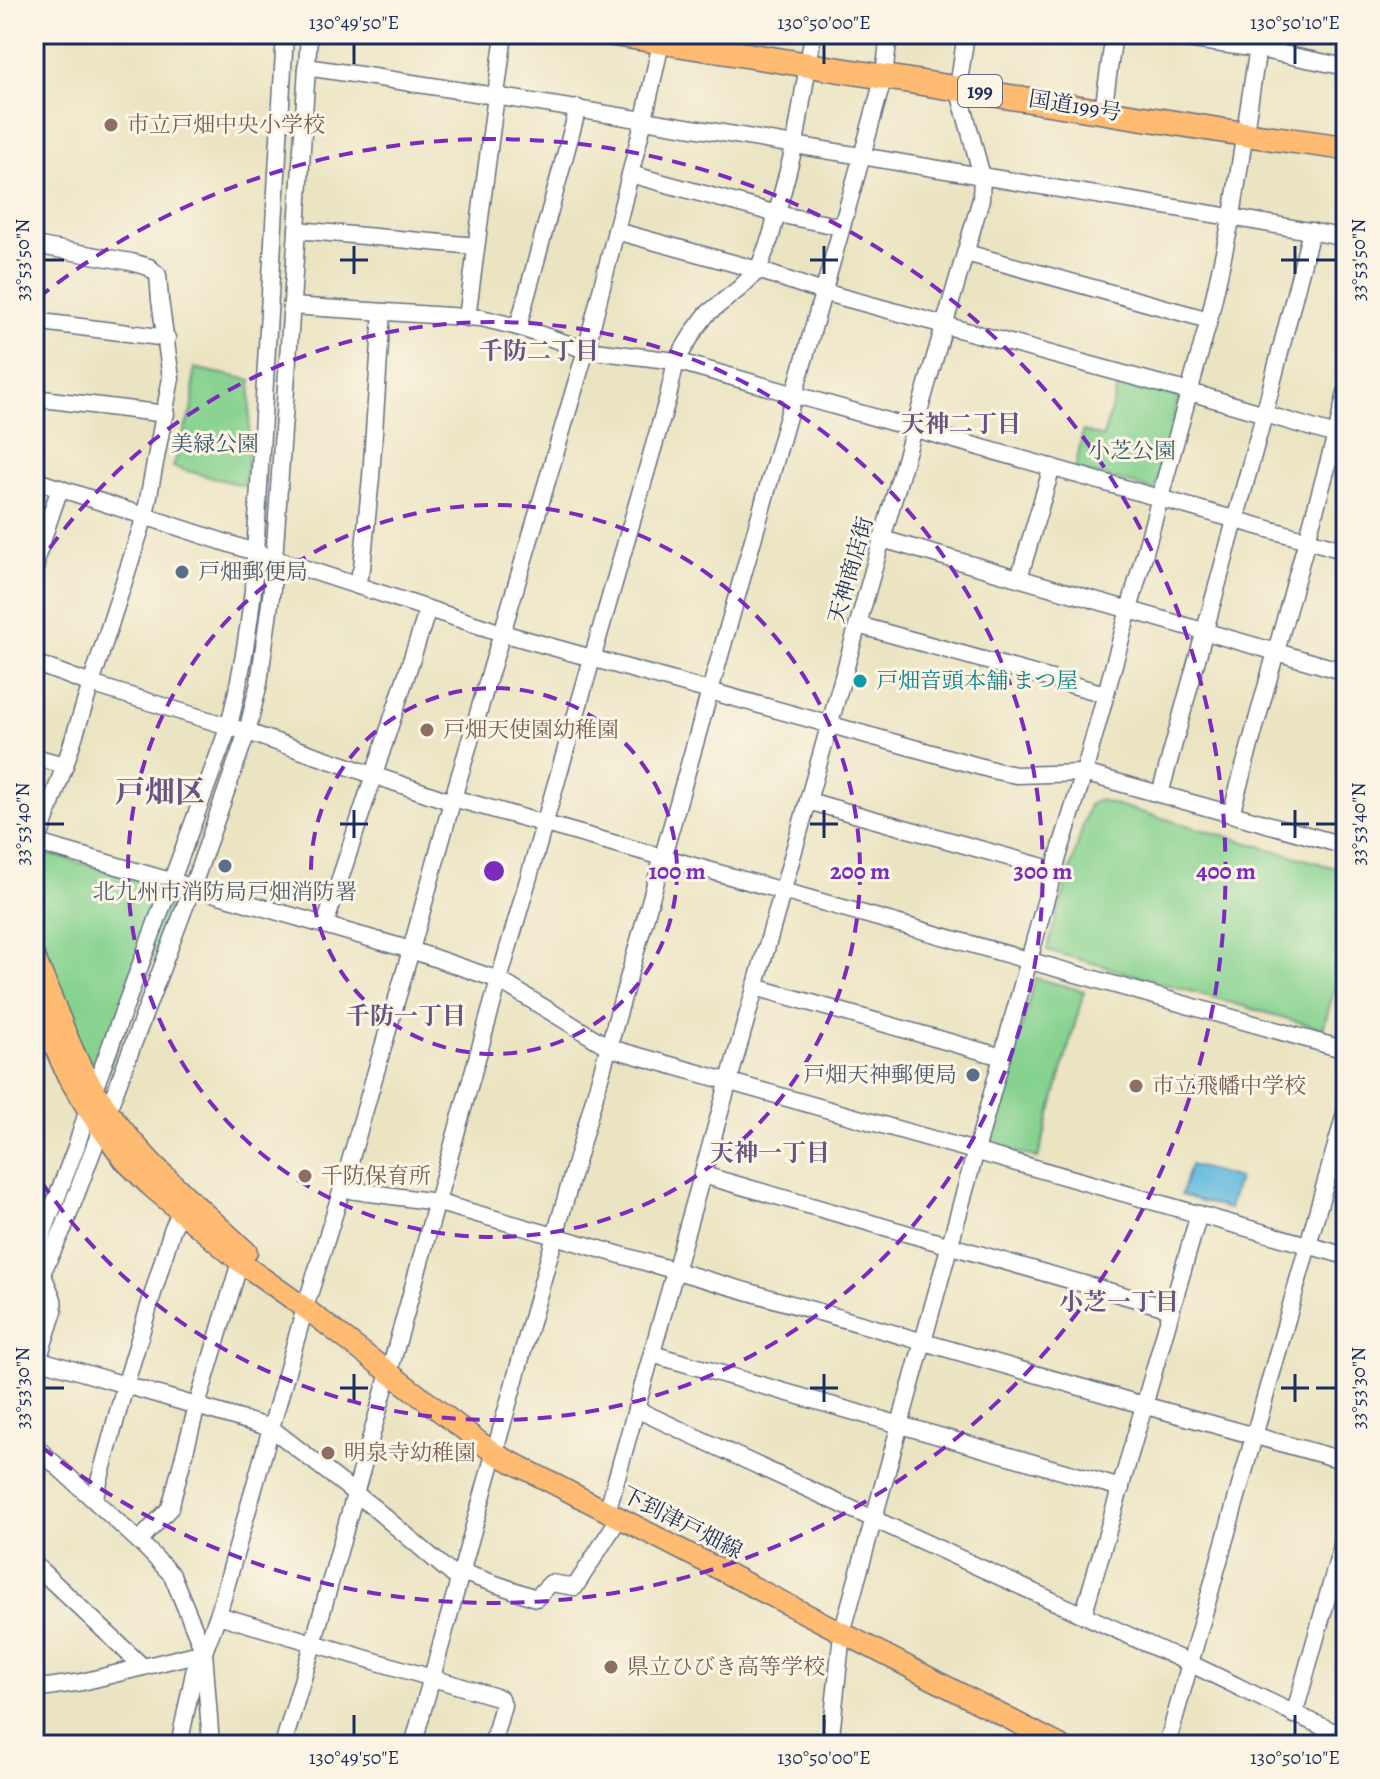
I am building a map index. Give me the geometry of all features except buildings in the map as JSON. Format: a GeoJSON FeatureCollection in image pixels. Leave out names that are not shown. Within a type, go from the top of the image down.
{"type":"FeatureCollection","features":[{"type":"Feature","properties":{"kind":"highway","name":"国道199号"},"geometry":{"type":"LineString","coordinates":[[614,34],[662,38],[807,65],[1346,148]]}},
{"type":"Feature","properties":{"kind":"main road","name":"下到津戸畑線"},"geometry":{"type":"LineString","coordinates":[[34,956],[76,1058],[94,1090],[99,1116],[135,1145],[160,1173],[305,1308]]}},
{"type":"Feature","properties":{"kind":"main road","name":"下到津戸畑線"},"geometry":{"type":"LineString","coordinates":[[36,1007],[67,1075],[99,1116],[124,1160],[240,1262],[494,1453],[1060,1745]]}},
{"type":"Feature","properties":{"kind":"street"},"geometry":{"type":"LineString","coordinates":[[94,1090],[229,726],[240,681],[249,631],[255,552],[285,34]]}},
{"type":"Feature","properties":{"kind":"street"},"geometry":{"type":"LineString","coordinates":[[309,34],[273,558],[259,683],[247,732],[192,888],[99,1116],[64,1227],[38,1279],[53,1299],[54,1311],[35,1363],[271,1428],[460,1576]]}},
{"type":"Feature","properties":{"kind":"street"},"geometry":{"type":"LineString","coordinates":[[467,318],[504,34]]}},
{"type":"Feature","properties":{"kind":"street"},"geometry":{"type":"LineString","coordinates":[[283,1745],[676,361],[707,314],[758,270],[771,236],[795,144],[813,34]]}},
{"type":"Feature","properties":{"kind":"street"},"geometry":{"type":"LineString","coordinates":[[413,1745],[862,156],[884,76],[889,34]]}},
{"type":"Feature","properties":{"kind":"street"},"geometry":{"type":"LineString","coordinates":[[966,34],[958,88],[982,176]]}},
{"type":"Feature","properties":{"kind":"street"},"geometry":{"type":"LineString","coordinates":[[1103,111],[1114,34]]}},
{"type":"Feature","properties":{"kind":"street"},"geometry":{"type":"LineString","coordinates":[[1150,34],[1259,41],[1346,67]]}},
{"type":"Feature","properties":{"kind":"street"},"geometry":{"type":"LineString","coordinates":[[179,1745],[195,1668],[218,1615],[452,800],[586,350],[662,38]]}},
{"type":"Feature","properties":{"kind":"street"},"geometry":{"type":"LineString","coordinates":[[830,1745],[842,1633],[1209,320],[1232,216],[1259,41]]}},
{"type":"Feature","properties":{"kind":"street"},"geometry":{"type":"LineString","coordinates":[[306,67],[578,108],[1232,216],[1346,238]]}},
{"type":"Feature","properties":{"kind":"street"},"geometry":{"type":"LineString","coordinates":[[518,327],[578,108]]}},
{"type":"Feature","properties":{"kind":"street"},"geometry":{"type":"LineString","coordinates":[[630,174],[777,214],[842,227]]}},
{"type":"Feature","properties":{"kind":"street","name":"天神商店街"},"geometry":{"type":"LineString","coordinates":[[460,1576],[536,1598],[551,1583],[575,1587],[613,1515],[636,1409],[966,253],[981,199],[982,176]]}},
{"type":"Feature","properties":{"kind":"street"},"geometry":{"type":"LineString","coordinates":[[297,230],[476,246]]}},
{"type":"Feature","properties":{"kind":"street"},"geometry":{"type":"LineString","coordinates":[[616,231],[1341,437]]}},
{"type":"Feature","properties":{"kind":"street"},"geometry":{"type":"LineString","coordinates":[[1160,794],[1311,231]]}},
{"type":"Feature","properties":{"kind":"street"},"geometry":{"type":"LineString","coordinates":[[34,245],[131,262],[149,267],[158,275],[171,378],[145,516],[65,765],[36,842],[411,950],[499,980],[610,1048],[1346,1256]]}},
{"type":"Feature","properties":{"kind":"street"},"geometry":{"type":"LineString","coordinates":[[966,253],[1209,320]]}},
{"type":"Feature","properties":{"kind":"street"},"geometry":{"type":"LineString","coordinates":[[291,306],[481,318],[586,350],[676,361],[1346,551]]}},
{"type":"Feature","properties":{"kind":"street"},"geometry":{"type":"LineString","coordinates":[[356,584],[362,568],[371,477],[382,312]]}},
{"type":"Feature","properties":{"kind":"street"},"geometry":{"type":"LineString","coordinates":[[34,321],[167,338]]}},
{"type":"Feature","properties":{"kind":"street"},"geometry":{"type":"LineString","coordinates":[[1231,814],[1307,540],[1341,437],[1346,393]]}},
{"type":"Feature","properties":{"kind":"street"},"geometry":{"type":"LineString","coordinates":[[34,398],[166,414]]}},
{"type":"Feature","properties":{"kind":"street"},"geometry":{"type":"LineString","coordinates":[[1019,578],[1052,467]]}},
{"type":"Feature","properties":{"kind":"street"},"geometry":{"type":"LineString","coordinates":[[34,480],[502,633],[830,725],[1016,775],[1084,773],[1346,846]]}},
{"type":"Feature","properties":{"kind":"street"},"geometry":{"type":"LineString","coordinates":[[34,580],[36,555],[60,488]]}},
{"type":"Feature","properties":{"kind":"street"},"geometry":{"type":"LineString","coordinates":[[882,539],[1346,672]]}},
{"type":"Feature","properties":{"kind":"street"},"geometry":{"type":"LineString","coordinates":[[325,925],[428,609]]}},
{"type":"Feature","properties":{"kind":"street"},"geometry":{"type":"LineString","coordinates":[[858,625],[1105,694]]}},
{"type":"Feature","properties":{"kind":"street"},"geometry":{"type":"LineString","coordinates":[[34,663],[452,800],[1346,1050]]}},
{"type":"Feature","properties":{"kind":"street"},"geometry":{"type":"LineString","coordinates":[[34,757],[65,765]]}},
{"type":"Feature","properties":{"kind":"street"},"geometry":{"type":"LineString","coordinates":[[808,801],[1054,870]]}},
{"type":"Feature","properties":{"kind":"street"},"geometry":{"type":"LineString","coordinates":[[755,987],[1002,1057]]}},
{"type":"Feature","properties":{"kind":"street"},"geometry":{"type":"LineString","coordinates":[[1167,1745],[1346,1110]]}},
{"type":"Feature","properties":{"kind":"street"},"geometry":{"type":"LineString","coordinates":[[34,1257],[76,1147],[99,1116]]}},
{"type":"Feature","properties":{"kind":"street"},"geometry":{"type":"LineString","coordinates":[[703,1175],[1171,1309]]}},
{"type":"Feature","properties":{"kind":"street"},"geometry":{"type":"LineString","coordinates":[[342,1189],[436,1202],[1346,1461]]}},
{"type":"Feature","properties":{"kind":"street"},"geometry":{"type":"LineString","coordinates":[[94,1500],[125,1386],[180,1212]]}},
{"type":"Feature","properties":{"kind":"street"},"geometry":{"type":"LineString","coordinates":[[1083,1615],[1199,1214]]}},
{"type":"Feature","properties":{"kind":"street"},"geometry":{"type":"LineString","coordinates":[[139,1541],[170,1508],[240,1262]]}},
{"type":"Feature","properties":{"kind":"street"},"geometry":{"type":"LineString","coordinates":[[652,1354],[1121,1488]]}},
{"type":"Feature","properties":{"kind":"street"},"geometry":{"type":"LineString","coordinates":[[636,1409],[1346,1737]]}},
{"type":"Feature","properties":{"kind":"street"},"geometry":{"type":"LineString","coordinates":[[34,1445],[172,1575],[204,1652],[211,1745]]}},
{"type":"Feature","properties":{"kind":"street"},"geometry":{"type":"LineString","coordinates":[[1294,1715],[1346,1531]]}},
{"type":"Feature","properties":{"kind":"street"},"geometry":{"type":"LineString","coordinates":[[34,1564],[143,1667]]}},
{"type":"Feature","properties":{"kind":"street"},"geometry":{"type":"LineString","coordinates":[[218,1615],[500,1698],[503,1705],[492,1745]]}},
{"type":"Feature","properties":{"kind":"street"},"geometry":{"type":"LineString","coordinates":[[34,1689],[82,1682],[204,1652]]}},
{"type":"Feature","properties":{"kind":"green space","name":"美緑公園"},"geometry":{"type":"Polygon","coordinates":[[[194,368],[251,380],[244,486],[173,467],[193,404],[194,368]]]}},
{"type":"Feature","properties":{"kind":"green space","name":"小芝公園"},"geometry":{"type":"Polygon","coordinates":[[[1120,379],[1179,398],[1155,490],[1075,469],[1083,431],[1103,437],[1120,379]]]}},
{"type":"Feature","properties":{"kind":"green space"},"geometry":{"type":"Polygon","coordinates":[[[1099,800],[1346,871],[1346,949],[1323,1029],[1047,950],[1089,805],[1099,800]]]}},
{"type":"Feature","properties":{"kind":"green space"},"geometry":{"type":"Polygon","coordinates":[[[34,850],[178,890],[101,1087],[82,1058],[55,973],[34,935],[34,850]]]}},
{"type":"Feature","properties":{"kind":"green space"},"geometry":{"type":"Polygon","coordinates":[[[1035,978],[1084,991],[1038,1158],[989,1145],[1035,978]]]}},
{"type":"Feature","properties":{"kind":"water"},"geometry":{"type":"Polygon","coordinates":[[[1190,1165],[1238,1178],[1229,1209],[1181,1195],[1190,1165]]]}},
{"type":"Feature","properties":{"kind":"place","name":"市立戸畑中央小学校"},"geometry":{"type":"Point","coordinates":[111,125]}},
{"type":"Feature","properties":{"kind":"place","name":"戸畑郵便局"},"geometry":{"type":"Point","coordinates":[182,572]}},
{"type":"Feature","properties":{"kind":"place","name":"戸畑音頭本舗 まつ屋"},"geometry":{"type":"Point","coordinates":[860,681]}},
{"type":"Feature","properties":{"kind":"place","name":"戸畑天使園幼稚園"},"geometry":{"type":"Point","coordinates":[427,730]}},
{"type":"Feature","properties":{"kind":"place","name":"北九州市消防局戸畑消防署"},"geometry":{"type":"Point","coordinates":[225,866]}},
{"type":"Feature","properties":{"kind":"place","name":"戸畑天神郵便局"},"geometry":{"type":"Point","coordinates":[973,1075]}},
{"type":"Feature","properties":{"kind":"place","name":"市立飛幡中学校"},"geometry":{"type":"Point","coordinates":[1136,1086]}},
{"type":"Feature","properties":{"kind":"place","name":"千防保育所"},"geometry":{"type":"Point","coordinates":[305,1176]}},
{"type":"Feature","properties":{"kind":"place","name":"明泉寺幼稚園"},"geometry":{"type":"Point","coordinates":[328,1453]}},
{"type":"Feature","properties":{"kind":"place","name":"県立ひびき高等学校"},"geometry":{"type":"Point","coordinates":[611,1667]}},
{"type":"Feature","properties":{"kind":"district","name":"千防二丁目"},"geometry":{"type":"Point","coordinates":[539,351]}},
{"type":"Feature","properties":{"kind":"district","name":"天神二丁目"},"geometry":{"type":"Point","coordinates":[961,424]}},
{"type":"Feature","properties":{"kind":"district","name":"戸畑区"},"geometry":{"type":"Point","coordinates":[160,792]}},
{"type":"Feature","properties":{"kind":"district","name":"千防一丁目"},"geometry":{"type":"Point","coordinates":[406,1016]}},
{"type":"Feature","properties":{"kind":"district","name":"天神一丁目"},"geometry":{"type":"Point","coordinates":[770,1153]}},
{"type":"Feature","properties":{"kind":"district","name":"小芝一丁目"},"geometry":{"type":"Point","coordinates":[1119,1302]}}]}
